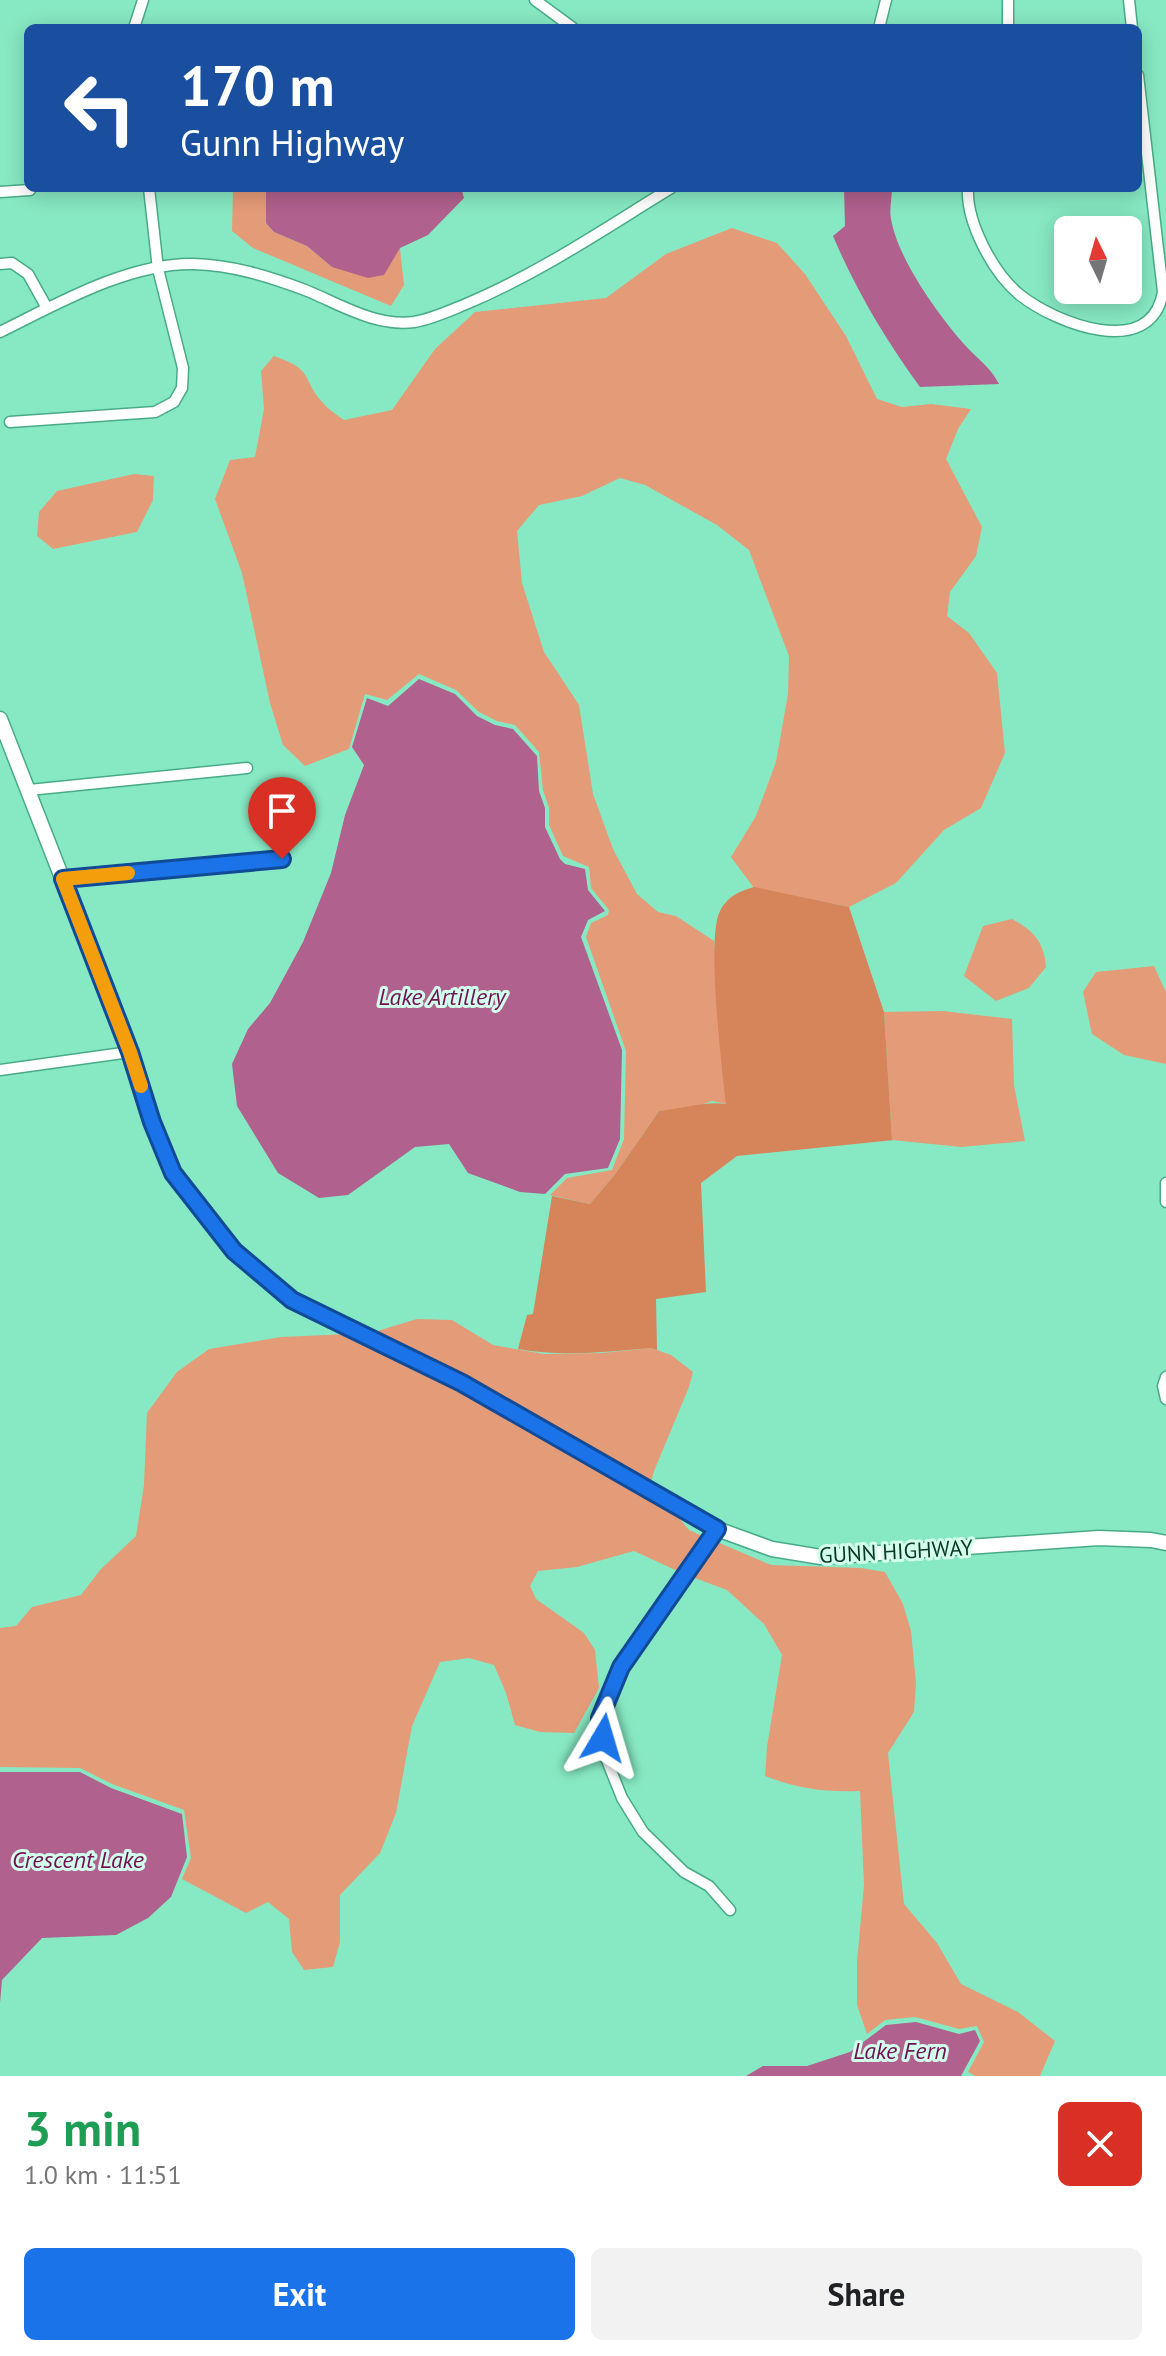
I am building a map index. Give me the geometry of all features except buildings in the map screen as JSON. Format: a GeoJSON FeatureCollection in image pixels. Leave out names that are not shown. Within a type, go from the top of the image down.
{"type":"FeatureCollection","features":[{"type":"Feature","properties":{"kind":"main road","name":"GUNN HIGHWAY"},"geometry":{"type":"LineString","coordinates":[[0,719],[130,1052],[152,1122],[173,1173],[234,1251],[292,1300],[462,1383],[717,1529],[772,1549],[821,1557],[1099,1538],[1166,1543]]}},
{"type":"Feature","properties":{"kind":"street"},"geometry":{"type":"LineString","coordinates":[[135,24],[143,0]]}},
{"type":"Feature","properties":{"kind":"street"},"geometry":{"type":"LineString","coordinates":[[535,0],[568,24]]}},
{"type":"Feature","properties":{"kind":"street"},"geometry":{"type":"LineString","coordinates":[[880,24],[886,0]]}},
{"type":"Feature","properties":{"kind":"street"},"geometry":{"type":"LineString","coordinates":[[1008,0],[1008,24]]}},
{"type":"Feature","properties":{"kind":"street"},"geometry":{"type":"LineString","coordinates":[[1129,0],[1132,24]]}},
{"type":"Feature","properties":{"kind":"street"},"geometry":{"type":"LineString","coordinates":[[968,192],[967,204],[978,237],[1001,273],[1020,295],[1091,330],[1132,329],[1160,308],[1163,292],[1144,172],[1142,140]]}},
{"type":"Feature","properties":{"kind":"street"},"geometry":{"type":"LineString","coordinates":[[0,192],[24,190]]}},
{"type":"Feature","properties":{"kind":"street"},"geometry":{"type":"LineString","coordinates":[[10,422],[155,412],[174,402],[182,388],[183,368],[158,269],[149,192]]}},
{"type":"Feature","properties":{"kind":"street"},"geometry":{"type":"LineString","coordinates":[[0,332],[118,277],[189,264],[223,266],[265,275],[360,314],[387,321],[430,319],[512,285],[664,192]]}},
{"type":"Feature","properties":{"kind":"street"},"geometry":{"type":"LineString","coordinates":[[0,264],[12,263],[28,274],[47,308]]}},
{"type":"Feature","properties":{"kind":"street"},"geometry":{"type":"LineString","coordinates":[[29,790],[247,768]]}},
{"type":"Feature","properties":{"kind":"street"},"geometry":{"type":"LineString","coordinates":[[63,879],[282,859]]}},
{"type":"Feature","properties":{"kind":"street"},"geometry":{"type":"LineString","coordinates":[[0,1070],[130,1052]]}},
{"type":"Feature","properties":{"kind":"street"},"geometry":{"type":"LineString","coordinates":[[1166,1183],[1166,1202]]}},
{"type":"Feature","properties":{"kind":"street"},"geometry":{"type":"LineString","coordinates":[[1166,1377],[1163,1386],[1166,1399]]}},
{"type":"Feature","properties":{"kind":"street"},"geometry":{"type":"LineString","coordinates":[[717,1529],[621,1667],[600,1718],[606,1758],[622,1798],[643,1832],[664,1856],[709,1886],[730,1910]]}},
{"type":"Feature","properties":{"kind":"shaded area"},"geometry":{"type":"Polygon","coordinates":[[[233,192],[266,192],[266,223],[274,232],[307,246],[332,267],[400,248],[404,285],[391,306],[253,248],[232,231],[233,192]]]}},
{"type":"Feature","properties":{"kind":"shaded area"},"geometry":{"type":"Polygon","coordinates":[[[732,228],[777,243],[805,274],[846,336],[877,399],[902,407],[931,404],[971,409],[958,429],[946,459],[982,527],[976,556],[950,592],[947,616],[969,633],[997,673],[1005,753],[981,808],[944,830],[896,883],[849,907],[754,888],[731,857],[756,816],[776,762],[788,694],[789,656],[749,550],[717,525],[645,485],[620,478],[582,496],[539,505],[517,531],[522,583],[544,652],[579,705],[593,794],[613,849],[637,894],[658,912],[676,916],[714,941],[727,1104],[712,1101],[693,1108],[659,1111],[616,1173],[590,1204],[550,1195],[567,1178],[612,1170],[624,1139],[626,1051],[586,937],[591,923],[608,915],[609,910],[591,888],[589,867],[563,856],[549,825],[539,752],[515,725],[479,712],[456,690],[419,674],[387,700],[365,694],[349,749],[305,766],[283,745],[270,703],[242,573],[215,499],[230,460],[255,457],[264,409],[261,371],[274,356],[302,371],[323,403],[344,420],[392,410],[435,349],[475,312],[606,298],[666,254],[732,228]]]}},
{"type":"Feature","properties":{"kind":"shaded area"},"geometry":{"type":"Polygon","coordinates":[[[134,474],[154,476],[153,500],[137,532],[53,549],[37,536],[39,512],[57,491],[134,474]]]}},
{"type":"Feature","properties":{"kind":"shaded area"},"geometry":{"type":"Polygon","coordinates":[[[754,887],[849,907],[884,1012],[894,1140],[737,1156],[701,1183],[706,1292],[656,1299],[657,1350],[568,1353],[518,1349],[527,1315],[533,1314],[552,1196],[590,1204],[616,1173],[659,1111],[702,1104],[726,1104],[716,1004],[716,925],[720,911],[730,898],[754,887]]]}},
{"type":"Feature","properties":{"kind":"shaded area"},"geometry":{"type":"Polygon","coordinates":[[[1012,919],[1036,938],[1046,967],[1029,988],[996,1001],[964,976],[983,926],[1012,919]]]}},
{"type":"Feature","properties":{"kind":"shaded area"},"geometry":{"type":"Polygon","coordinates":[[[1154,966],[1166,992],[1166,1064],[1124,1055],[1092,1034],[1083,992],[1096,972],[1154,966]]]}},
{"type":"Feature","properties":{"kind":"shaded area"},"geometry":{"type":"Polygon","coordinates":[[[943,1011],[1012,1019],[1014,1085],[1025,1141],[961,1147],[892,1140],[884,1012],[943,1011]]]}},
{"type":"Feature","properties":{"kind":"shaded area"},"geometry":{"type":"Polygon","coordinates":[[[417,1319],[452,1320],[493,1345],[544,1354],[651,1348],[671,1355],[693,1372],[650,1486],[371,1333],[417,1319]]]}},
{"type":"Feature","properties":{"kind":"shaded area"},"geometry":{"type":"Polygon","coordinates":[[[349,1334],[460,1388],[678,1517],[689,1530],[707,1538],[682,1573],[634,1551],[577,1567],[538,1571],[530,1586],[536,1599],[584,1633],[595,1650],[599,1688],[574,1733],[540,1732],[515,1725],[494,1665],[469,1658],[440,1662],[412,1726],[396,1813],[380,1853],[340,1895],[340,1942],[333,1967],[304,1970],[292,1952],[289,1919],[268,1902],[246,1913],[182,1879],[191,1858],[184,1810],[112,1784],[80,1768],[0,1767],[0,1628],[16,1626],[32,1607],[81,1595],[100,1570],[136,1536],[144,1485],[147,1413],[177,1372],[209,1349],[281,1337],[349,1334]]]}},
{"type":"Feature","properties":{"kind":"shaded area"},"geometry":{"type":"Polygon","coordinates":[[[717,1542],[771,1565],[861,1568],[885,1572],[903,1604],[911,1631],[916,1683],[914,1712],[888,1753],[904,1904],[937,1943],[961,1984],[1018,2012],[1055,2041],[1040,2076],[975,2076],[968,2072],[984,2042],[977,2026],[959,2029],[915,2017],[885,2020],[867,2034],[857,2005],[857,1962],[864,1885],[860,1791],[811,1789],[765,1776],[782,1655],[764,1624],[727,1590],[692,1577],[717,1542]]]}},
{"type":"Feature","properties":{"kind":"water"},"geometry":{"type":"Polygon","coordinates":[[[266,192],[462,192],[464,198],[428,235],[400,248],[384,275],[368,278],[332,267],[307,246],[274,232],[266,223],[266,192]]]}},
{"type":"Feature","properties":{"kind":"water"},"geometry":{"type":"Polygon","coordinates":[[[844,192],[892,192],[891,219],[910,268],[942,317],[999,384],[920,387],[851,276],[833,236],[845,226],[844,192]]]}},
{"type":"Feature","properties":{"kind":"water","name":"Lake Artillery"},"geometry":{"type":"Polygon","coordinates":[[[419,679],[455,694],[477,716],[513,729],[537,756],[545,827],[560,859],[565,864],[585,869],[588,890],[605,911],[588,920],[581,937],[622,1050],[620,1139],[608,1168],[565,1174],[545,1194],[520,1192],[468,1173],[449,1144],[415,1147],[348,1195],[319,1198],[278,1173],[237,1106],[232,1064],[248,1029],[270,1003],[303,942],[331,873],[345,815],[364,765],[352,747],[367,698],[388,706],[419,679]]]}},
{"type":"Feature","properties":{"kind":"water","name":"Crescent Lake"},"geometry":{"type":"Polygon","coordinates":[[[0,1772],[80,1772],[111,1788],[182,1814],[187,1857],[171,1897],[148,1918],[116,1935],[42,1938],[2,1980],[0,2003],[0,1772]]]}},
{"type":"Feature","properties":{"kind":"water","name":"Lake Fern"},"geometry":{"type":"Polygon","coordinates":[[[916,2022],[959,2034],[975,2030],[980,2041],[961,2076],[746,2076],[763,2066],[807,2066],[850,2052],[886,2025],[916,2022]]]}},
{"type":"Feature","properties":{"kind":"slow traffic"},"geometry":{"type":"LineString","coordinates":[[128,873],[63,879],[141,1086]]}},
{"type":"Feature","properties":{"kind":"route"},"geometry":{"type":"LineString","coordinates":[[282,859],[63,879],[173,1173],[234,1251],[292,1300],[462,1383],[717,1529],[621,1667],[600,1718],[603,1738]]}}]}
